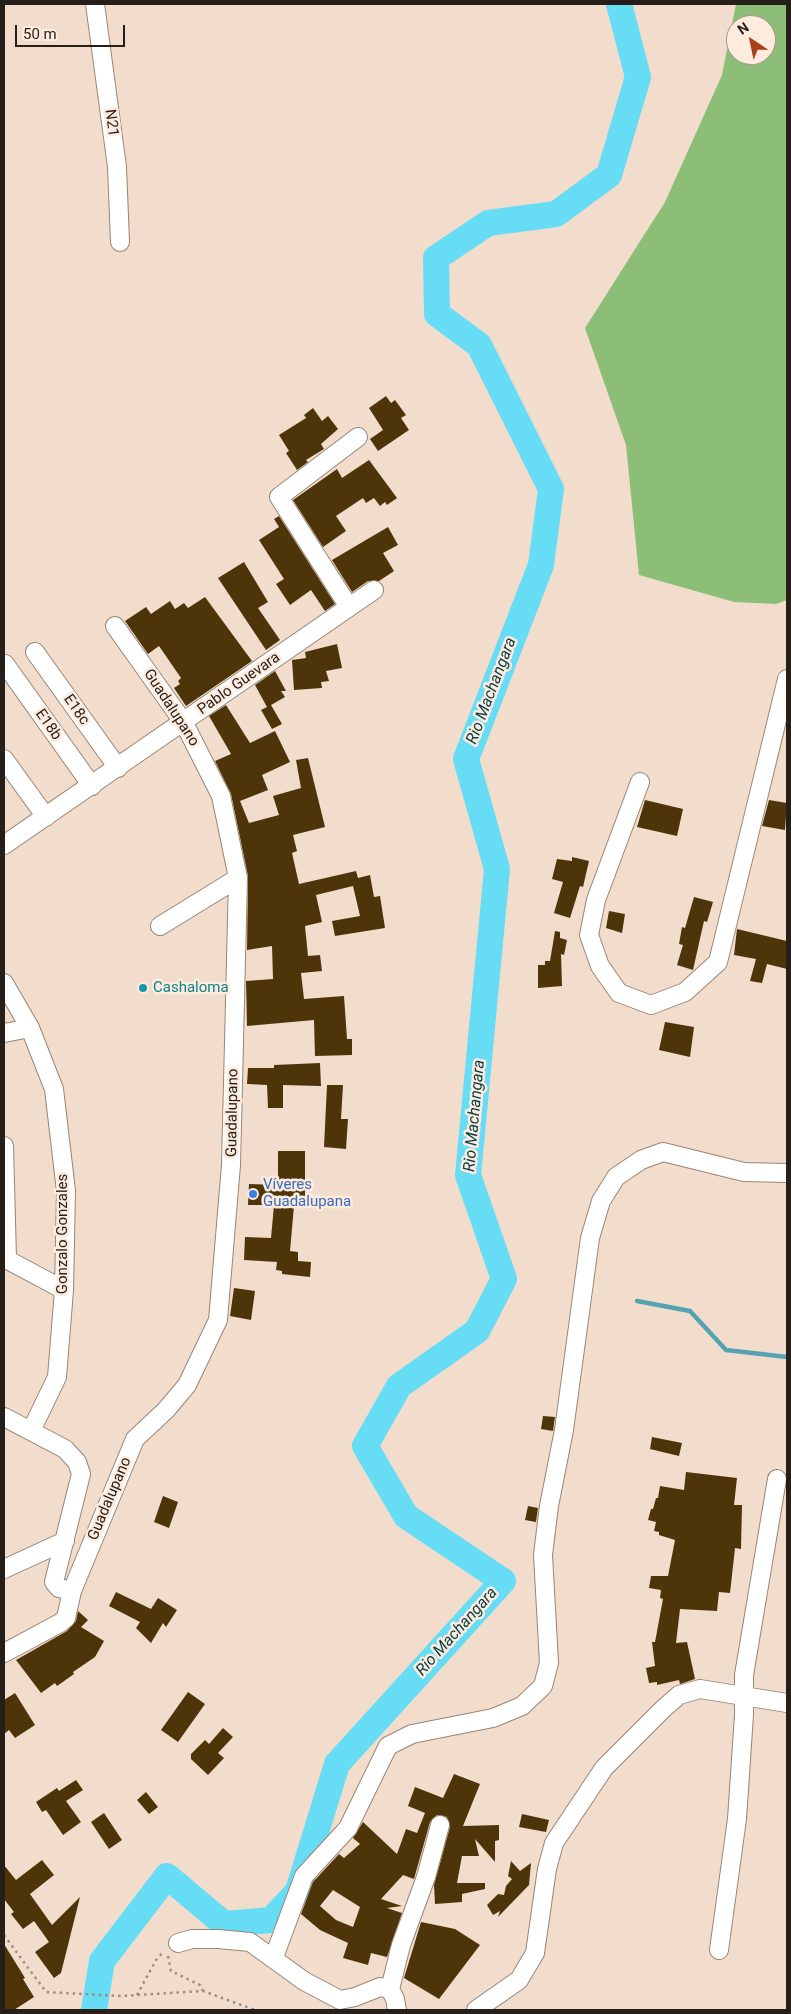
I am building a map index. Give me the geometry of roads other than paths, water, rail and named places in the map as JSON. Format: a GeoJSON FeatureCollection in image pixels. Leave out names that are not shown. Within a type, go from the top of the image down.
{"type":"FeatureCollection","features":[{"type":"Feature","properties":{"kind":"street","name":"N21"},"geometry":{"type":"LineString","coordinates":[[95,4],[117,168],[120,242]]}},
{"type":"Feature","properties":{"kind":"street"},"geometry":{"type":"LineString","coordinates":[[349,607],[279,498],[358,437]]}},
{"type":"Feature","properties":{"kind":"street","name":"Pablo Guevara"},"geometry":{"type":"LineString","coordinates":[[4,846],[374,590]]}},
{"type":"Feature","properties":{"kind":"street","name":"Guadalupano"},"geometry":{"type":"LineString","coordinates":[[4,1653],[66,1618],[72,1591],[135,1438],[166,1410],[187,1385],[218,1320],[232,1165],[238,878],[221,796],[184,723],[115,626]]}},
{"type":"Feature","properties":{"kind":"street","name":"E18c"},"geometry":{"type":"LineString","coordinates":[[35,652],[118,768]]}},
{"type":"Feature","properties":{"kind":"street","name":"E18b"},"geometry":{"type":"LineString","coordinates":[[5,664],[92,786]]}},
{"type":"Feature","properties":{"kind":"street"},"geometry":{"type":"LineString","coordinates":[[640,782],[596,900],[589,935],[600,966],[619,993],[651,1005],[685,992],[718,962],[787,679]]}},
{"type":"Feature","properties":{"kind":"street"},"geometry":{"type":"LineString","coordinates":[[4,759],[46,817]]}},
{"type":"Feature","properties":{"kind":"street"},"geometry":{"type":"LineString","coordinates":[[160,926],[238,878]]}},
{"type":"Feature","properties":{"kind":"street","name":"Gonzalo Gonzales"},"geometry":{"type":"LineString","coordinates":[[4,983],[30,1028],[54,1089],[66,1191],[64,1290],[56,1377],[31,1431]]}},
{"type":"Feature","properties":{"kind":"street"},"geometry":{"type":"LineString","coordinates":[[4,1034],[30,1028]]}},
{"type":"Feature","properties":{"kind":"street"},"geometry":{"type":"LineString","coordinates":[[4,1146],[5,1259],[64,1290]]}},
{"type":"Feature","properties":{"kind":"street"},"geometry":{"type":"LineString","coordinates":[[274,1957],[304,1876],[348,1828],[388,1746],[412,1734],[493,1718],[522,1706],[543,1686],[549,1664],[543,1555],[549,1506],[565,1420],[590,1238],[601,1201],[616,1177],[641,1160],[663,1152],[744,1172],[787,1173]]}},
{"type":"Feature","properties":{"kind":"street"},"geometry":{"type":"LineString","coordinates":[[4,1417],[65,1449],[77,1462],[80,1474],[54,1582],[59,1588],[72,1591]]}},
{"type":"Feature","properties":{"kind":"street"},"geometry":{"type":"LineString","coordinates":[[719,1950],[737,1818],[744,1715],[744,1675],[777,1479]]}},
{"type":"Feature","properties":{"kind":"street"},"geometry":{"type":"LineString","coordinates":[[4,1569],[65,1541]]}},
{"type":"Feature","properties":{"kind":"street"},"geometry":{"type":"LineString","coordinates":[[476,2010],[519,1980],[535,1953],[547,1869],[554,1843],[604,1768],[679,1694],[700,1689],[787,1703]]}},
{"type":"Feature","properties":{"kind":"street"},"geometry":{"type":"LineString","coordinates":[[397,2010],[395,1999],[390,1989],[401,1945],[426,1877],[440,1825]]}},
{"type":"Feature","properties":{"kind":"street"},"geometry":{"type":"LineString","coordinates":[[178,1943],[192,1939],[237,1939],[250,1942],[274,1957],[304,1981],[340,2000],[355,1997],[380,1987],[390,1989]]}},
{"type":"Feature","properties":{"kind":"waterway","name":"Rio Machangara"},"geometry":{"type":"LineString","coordinates":[[94,2010],[102,1961],[167,1876],[224,1924],[271,1920],[298,1891],[337,1764],[503,1581],[406,1516],[365,1446],[399,1386],[477,1331],[504,1279],[468,1175],[497,869],[466,759],[541,565],[551,489],[479,345],[437,314],[436,258],[488,223],[556,214],[609,175],[638,77],[619,4]]}},
{"type":"Feature","properties":{"kind":"waterway"},"geometry":{"type":"LineString","coordinates":[[637,1301],[690,1311],[726,1350],[787,1357]]}},
{"type":"Feature","properties":{"kind":"place","name":"Cashaloma"},"geometry":{"type":"Point","coordinates":[143,988]}},
{"type":"Feature","properties":{"kind":"place","name":"Víveres Guadalupana"},"geometry":{"type":"Point","coordinates":[253,1194]}}]}
